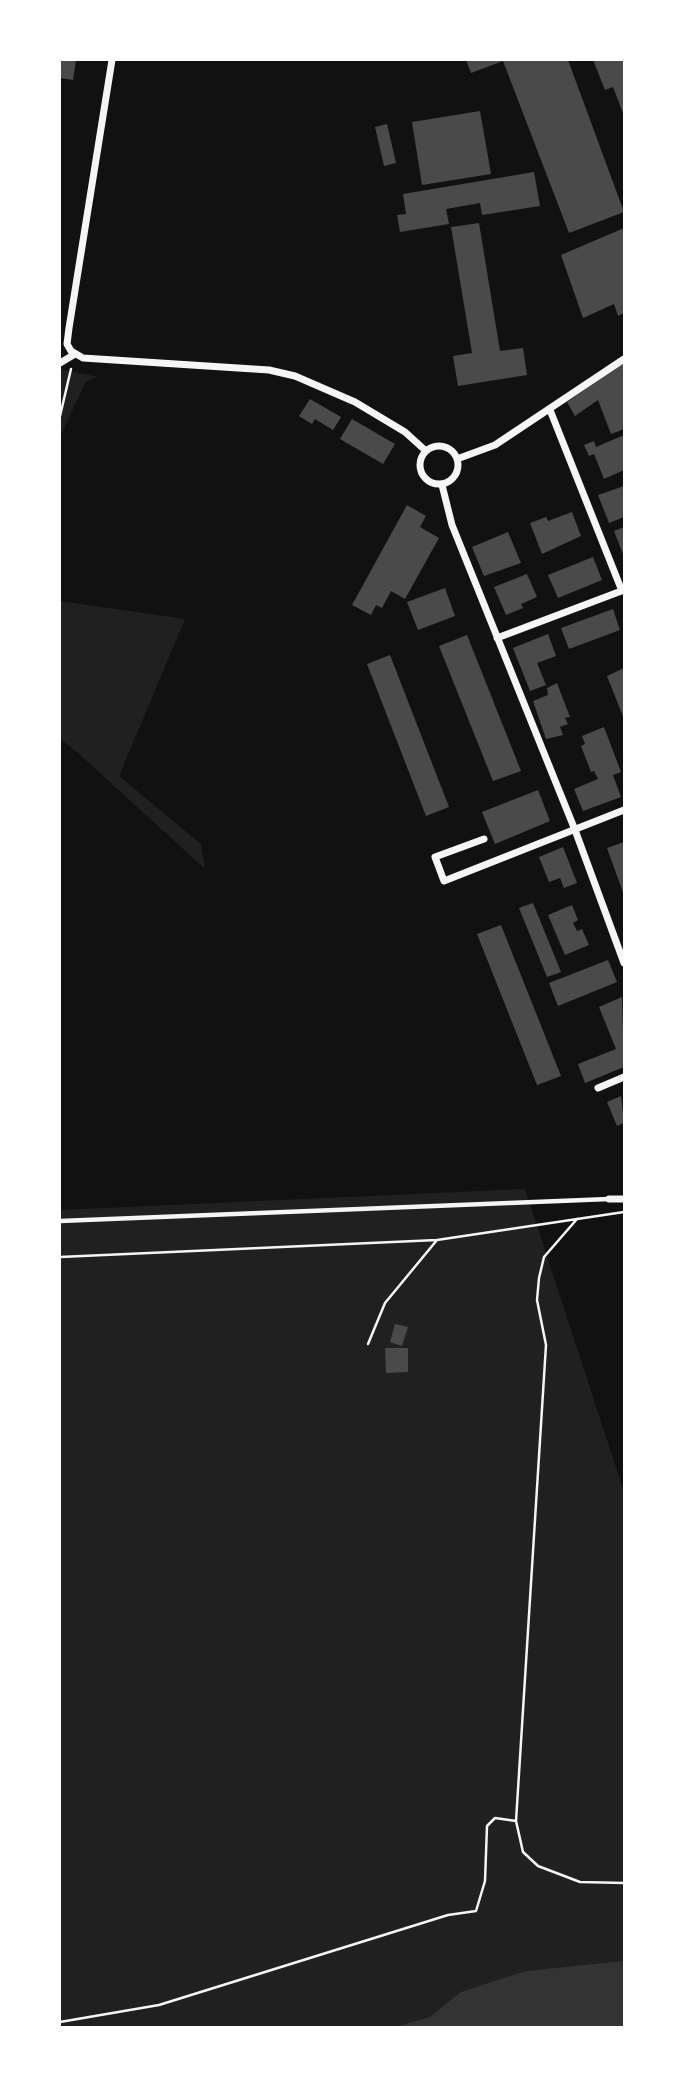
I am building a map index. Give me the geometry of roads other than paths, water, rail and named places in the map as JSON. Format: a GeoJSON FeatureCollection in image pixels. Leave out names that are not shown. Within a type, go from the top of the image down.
{"type":"FeatureCollection","features":[{"type":"Feature","properties":{"kind":"street"},"geometry":{"type":"LineString","coordinates":[[75,355],[67,344],[69,328],[112,60]]}},
{"type":"Feature","properties":{"kind":"street"},"geometry":{"type":"LineString","coordinates":[[60,363],[75,355],[269,370],[295,376],[355,402],[405,432],[426,451]]}},
{"type":"Feature","properties":{"kind":"street"},"geometry":{"type":"LineString","coordinates":[[457,459],[495,445],[625,359]]}},
{"type":"Feature","properties":{"kind":"street"},"geometry":{"type":"LineString","coordinates":[[497,639],[623,590],[550,410]]}},
{"type":"Feature","properties":{"kind":"street"},"geometry":{"type":"LineString","coordinates":[[443,446],[457,459],[456,476],[442,485],[429,483],[421,474],[419,462],[426,451],[443,446]]}},
{"type":"Feature","properties":{"kind":"street"},"geometry":{"type":"LineString","coordinates":[[442,485],[452,525],[575,830],[625,964]]}},
{"type":"Feature","properties":{"kind":"street"},"geometry":{"type":"LineString","coordinates":[[484,839],[435,857],[444,881],[625,810]]}},
{"type":"Feature","properties":{"kind":"street"},"geometry":{"type":"LineString","coordinates":[[598,1088],[625,1077]]}},
{"type":"Feature","properties":{"kind":"street"},"geometry":{"type":"LineString","coordinates":[[609,1199],[624,1198]]}},
{"type":"Feature","properties":{"kind":"lane"},"geometry":{"type":"LineString","coordinates":[[60,1221],[609,1199]]}}]}
